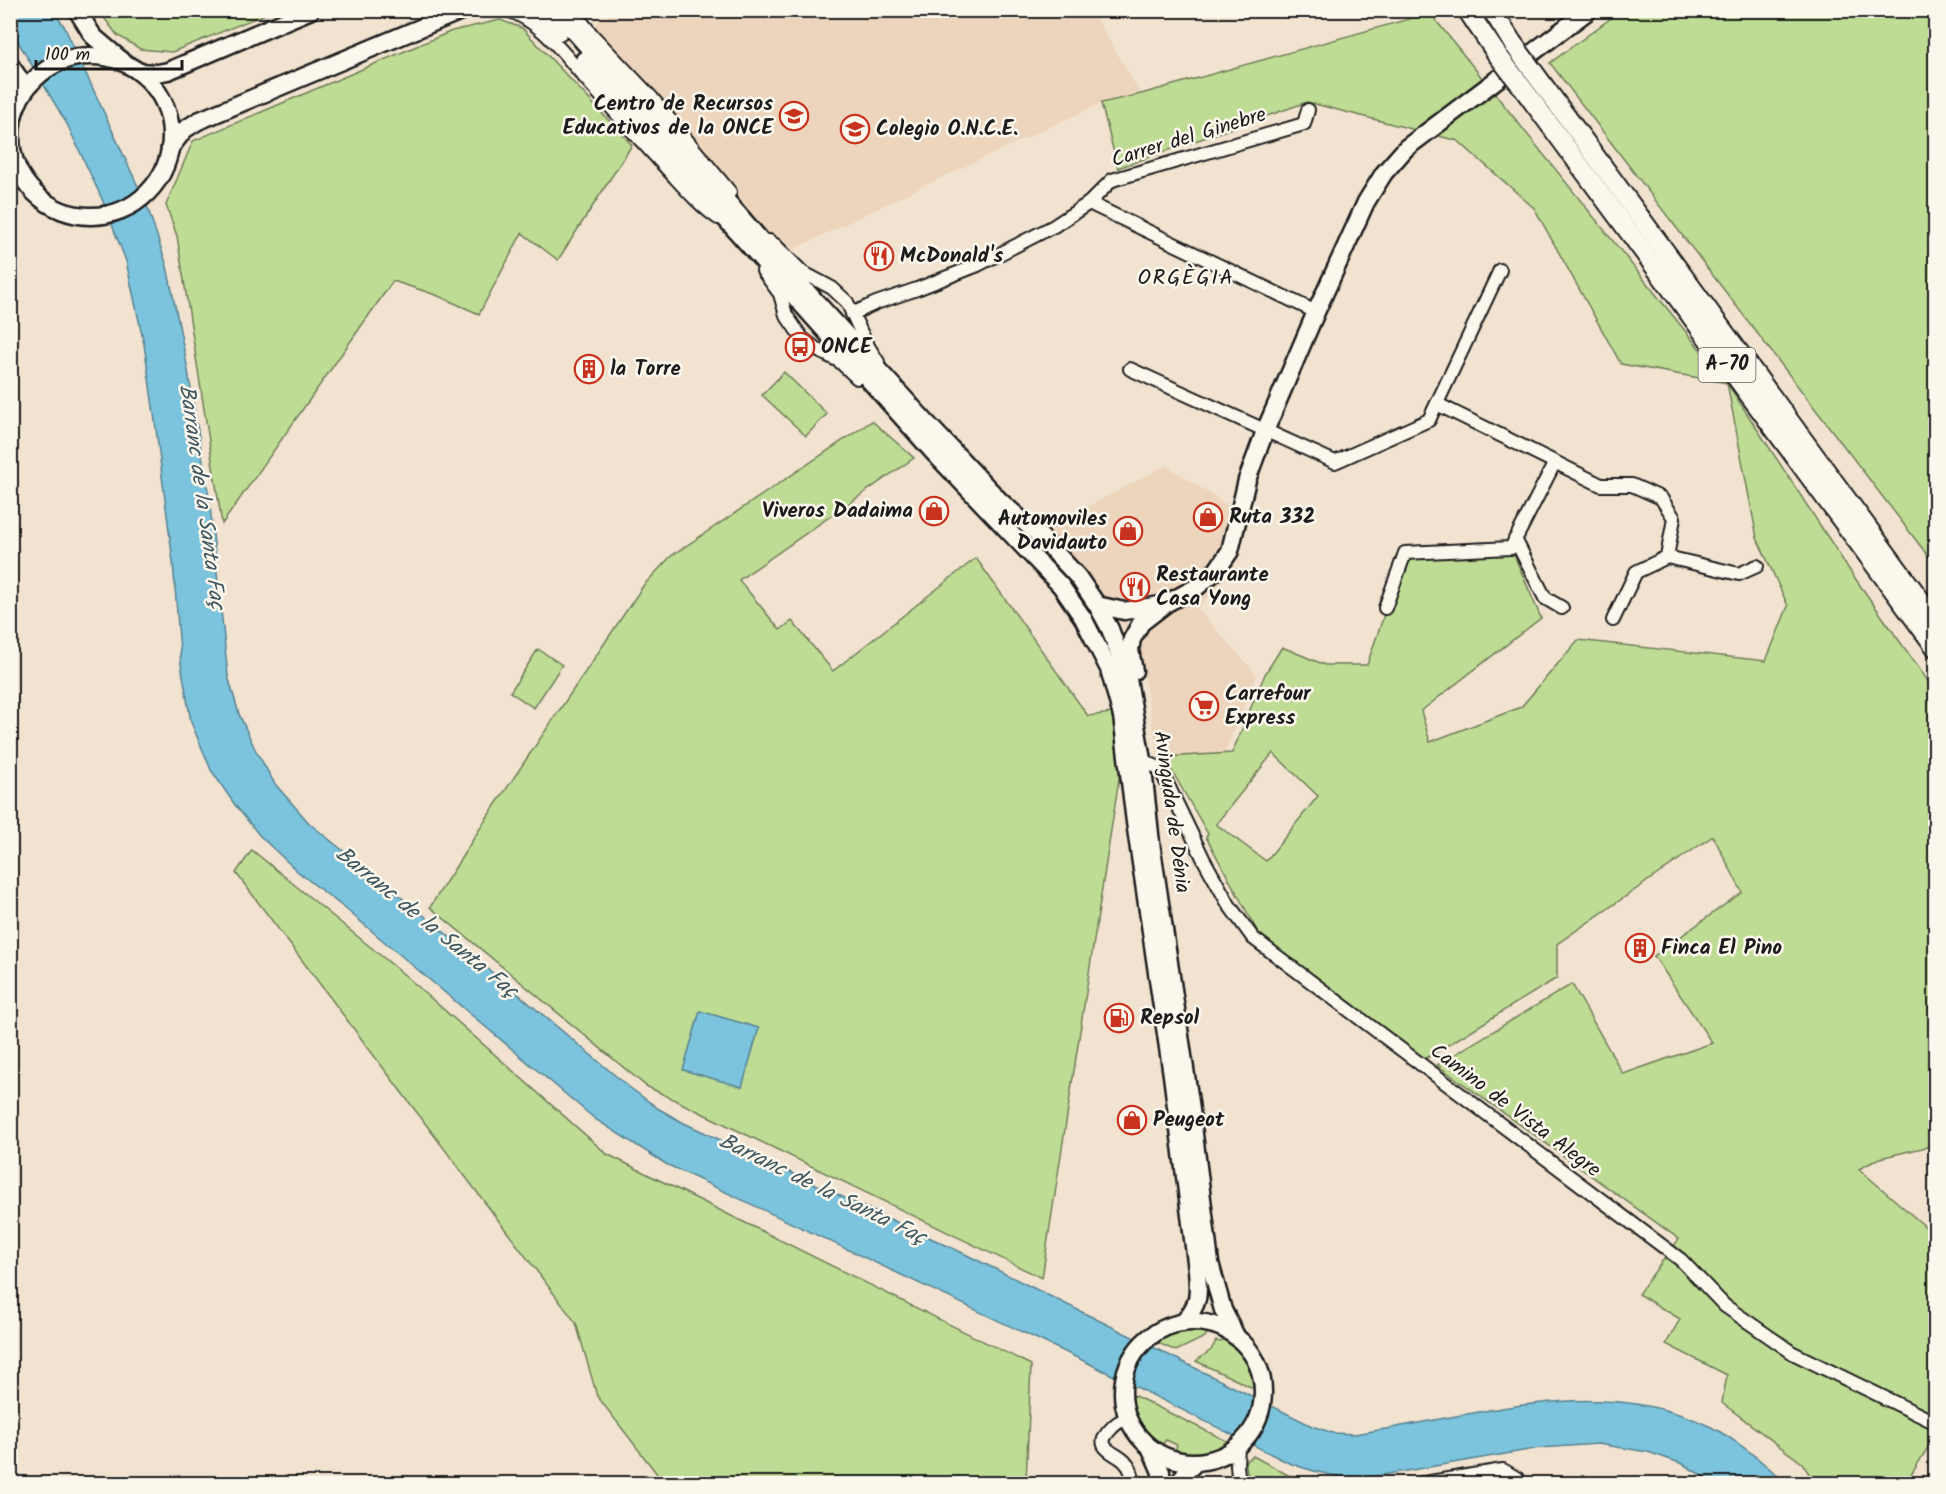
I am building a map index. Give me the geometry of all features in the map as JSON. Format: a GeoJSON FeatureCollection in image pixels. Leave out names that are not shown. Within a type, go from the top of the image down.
{"type":"FeatureCollection","features":[{"type":"Feature","properties":{"kind":"highway","name":"A-70"},"geometry":{"type":"LineString","coordinates":[[1467,10],[1935,648]]}},
{"type":"Feature","properties":{"kind":"highway","name":"A-70"},"geometry":{"type":"LineString","coordinates":[[1492,10],[1533,71],[1935,621]]}},
{"type":"Feature","properties":{"kind":"main road"},"geometry":{"type":"LineString","coordinates":[[77,10],[93,36],[132,68],[151,84],[165,107],[170,127],[170,148],[165,168],[153,187],[146,195],[125,209],[99,216],[84,216],[55,208],[33,192],[16,163],[12,129],[23,96],[36,79],[60,63],[87,56],[104,57],[132,68],[157,73],[168,71],[311,10]]}},
{"type":"Feature","properties":{"kind":"main road"},"geometry":{"type":"LineString","coordinates":[[170,148],[184,130],[198,121],[463,10]]}},
{"type":"Feature","properties":{"kind":"main road","name":"Avinguda de Dénia"},"geometry":{"type":"LineString","coordinates":[[540,10],[806,299],[838,335],[900,415],[1061,586],[1083,618],[1109,669],[1122,717],[1197,1270],[1199,1299],[1193,1312],[1183,1323]]}},
{"type":"Feature","properties":{"kind":"main road","name":"Avinguda de Dénia"},"geometry":{"type":"LineString","coordinates":[[555,10],[670,135],[747,234]]}},
{"type":"Feature","properties":{"kind":"main road"},"geometry":{"type":"LineString","coordinates":[[1035,559],[1052,566],[1069,584],[1097,622],[1110,629],[1161,607],[1197,586],[1217,570],[1230,551],[1247,480],[1265,431],[1365,202],[1383,173],[1406,148],[1589,10]]}},
{"type":"Feature","properties":{"kind":"main road"},"geometry":{"type":"LineString","coordinates":[[10,65],[19,78],[23,96]]}},
{"type":"Feature","properties":{"kind":"main road","name":"Avinguda de Dénia"},"geometry":{"type":"LineString","coordinates":[[838,335],[884,377],[1000,501],[1040,536],[1077,578],[1096,605],[1117,645],[1132,695],[1142,760],[1151,843],[1190,1102],[1210,1263],[1223,1310],[1236,1336]]}},
{"type":"Feature","properties":{"kind":"main road"},"geometry":{"type":"LineString","coordinates":[[1096,605],[1124,611],[1161,607]]}},
{"type":"Feature","properties":{"kind":"main road"},"geometry":{"type":"LineString","coordinates":[[1132,695],[1134,672],[1132,639],[1141,623],[1161,607]]}},
{"type":"Feature","properties":{"kind":"main road"},"geometry":{"type":"LineString","coordinates":[[1151,1449],[1177,1461],[1195,1463],[1218,1458],[1240,1445],[1254,1427],[1262,1407],[1262,1378],[1249,1350],[1236,1336],[1220,1327],[1208,1324],[1183,1323],[1171,1326],[1149,1338],[1133,1356],[1123,1390],[1128,1419],[1151,1449],[1161,1472],[1161,1484]]}},
{"type":"Feature","properties":{"kind":"main road"},"geometry":{"type":"LineString","coordinates":[[1178,1484],[1195,1463]]}},
{"type":"Feature","properties":{"kind":"street","name":"Avinguda de Dénia"},"geometry":{"type":"LineString","coordinates":[[507,10],[534,23],[564,53],[643,144],[707,210],[747,234],[775,245],[802,272],[832,288],[847,302],[884,377]]}},
{"type":"Feature","properties":{"kind":"street","name":"Avinguda de Dénia"},"geometry":{"type":"LineString","coordinates":[[572,10],[594,37],[652,98],[742,207],[747,234],[764,272],[780,294],[786,315],[802,339],[839,361],[882,406],[900,415]]}},
{"type":"Feature","properties":{"kind":"street","name":"Carrer del Ginebre"},"geometry":{"type":"LineString","coordinates":[[852,314],[978,265],[1053,226],[1089,203],[1113,180],[1304,124],[1308,110]]}},
{"type":"Feature","properties":{"kind":"street"},"geometry":{"type":"LineString","coordinates":[[1089,203],[1316,312]]}},
{"type":"Feature","properties":{"kind":"street"},"geometry":{"type":"LineString","coordinates":[[1130,369],[1335,462],[1430,420],[1500,270]]}},
{"type":"Feature","properties":{"kind":"street"},"geometry":{"type":"LineString","coordinates":[[793,326],[794,314],[806,299],[819,289],[832,288]]}},
{"type":"Feature","properties":{"kind":"street"},"geometry":{"type":"LineString","coordinates":[[808,343],[818,345],[838,335],[852,314]]}},
{"type":"Feature","properties":{"kind":"street"},"geometry":{"type":"LineString","coordinates":[[1437,404],[1601,485],[1632,485],[1661,498],[1674,518],[1667,557]]}},
{"type":"Feature","properties":{"kind":"street"},"geometry":{"type":"LineString","coordinates":[[1385,608],[1405,553],[1511,548],[1555,462]]}},
{"type":"Feature","properties":{"kind":"street"},"geometry":{"type":"LineString","coordinates":[[1515,539],[1545,598],[1562,608]]}},
{"type":"Feature","properties":{"kind":"street"},"geometry":{"type":"LineString","coordinates":[[1613,620],[1636,573],[1667,557],[1739,574],[1757,566]]}},
{"type":"Feature","properties":{"kind":"street","name":"Camino de Vista Alegre"},"geometry":{"type":"LineString","coordinates":[[1142,760],[1159,768],[1163,774],[1228,905],[1253,938],[1681,1260],[1725,1306],[1793,1353],[1935,1423]]}},
{"type":"Feature","properties":{"kind":"street"},"geometry":{"type":"LineString","coordinates":[[1128,1419],[1122,1420],[1111,1429],[1104,1437],[1104,1444],[1108,1451],[1124,1460],[1130,1468],[1133,1484]]}},
{"type":"Feature","properties":{"kind":"street"},"geometry":{"type":"LineString","coordinates":[[1239,1484],[1237,1466],[1240,1445]]}},
{"type":"Feature","properties":{"kind":"street"},"geometry":{"type":"LineString","coordinates":[[1418,1484],[1503,1470],[1518,1479],[1518,1484]]}},
{"type":"Feature","properties":{"kind":"shaded area","name":"Colegio O.N.C.E."},"geometry":{"type":"Polygon","coordinates":[[[618,10],[1092,11],[1141,94],[1101,103],[776,258],[587,28],[618,10]]]}},
{"type":"Feature","properties":{"kind":"shaded area"},"geometry":{"type":"Polygon","coordinates":[[[1166,465],[1250,520],[1233,569],[1198,609],[1257,675],[1224,754],[1158,757],[1138,643],[1045,532],[1055,524],[1166,465]]]}},
{"type":"Feature","properties":{"kind":"green space"},"geometry":{"type":"Polygon","coordinates":[[[1622,10],[1935,11],[1935,565],[1550,63],[1622,10]]]}},
{"type":"Feature","properties":{"kind":"green space"},"geometry":{"type":"Polygon","coordinates":[[[99,11],[273,11],[172,52],[140,49],[117,35],[99,11]]]}},
{"type":"Feature","properties":{"kind":"green space"},"geometry":{"type":"Polygon","coordinates":[[[1430,13],[1727,383],[1621,364],[1534,208],[1458,141],[1307,102],[1118,168],[1101,103],[1141,94],[1430,13]]]}},
{"type":"Feature","properties":{"kind":"green space"},"geometry":{"type":"Polygon","coordinates":[[[500,20],[522,28],[632,145],[558,260],[522,233],[479,314],[436,295],[393,281],[222,524],[177,236],[166,205],[193,141],[452,31],[500,20]]]}},
{"type":"Feature","properties":{"kind":"green space"},"geometry":{"type":"Polygon","coordinates":[[[784,372],[827,414],[806,436],[762,395],[784,372]]]}},
{"type":"Feature","properties":{"kind":"green space"},"geometry":{"type":"Polygon","coordinates":[[[1727,383],[1852,574],[1935,691],[1935,1145],[1880,1158],[1859,1169],[1935,1235],[1935,1436],[1906,1483],[1815,1483],[1802,1463],[1722,1403],[1727,1375],[1666,1344],[1680,1319],[1638,1294],[1679,1239],[1437,1065],[1572,984],[1623,1074],[1712,1043],[1654,956],[1742,892],[1713,836],[1557,944],[1557,978],[1425,1059],[1259,934],[1206,837],[1208,834],[1164,757],[1232,753],[1265,674],[1282,647],[1325,665],[1367,665],[1405,553],[1511,548],[1541,618],[1421,711],[1430,742],[1521,707],[1578,640],[1766,661],[1788,606],[1757,538],[1727,383]],[[1273,753],[1216,824],[1266,861],[1318,796],[1273,753]]]}},
{"type":"Feature","properties":{"kind":"green space"},"geometry":{"type":"Polygon","coordinates":[[[872,421],[914,458],[739,580],[780,630],[792,621],[833,671],[976,558],[1088,716],[1111,713],[1122,759],[1042,1278],[646,1086],[430,907],[486,819],[643,586],[671,556],[872,421]]]}},
{"type":"Feature","properties":{"kind":"green space"},"geometry":{"type":"Polygon","coordinates":[[[538,649],[562,665],[534,708],[510,692],[538,649]]]}},
{"type":"Feature","properties":{"kind":"green space"},"geometry":{"type":"Polygon","coordinates":[[[252,850],[407,977],[607,1154],[1031,1365],[1026,1483],[664,1483],[597,1396],[576,1323],[236,873],[252,850]]]}},
{"type":"Feature","properties":{"kind":"green space"},"geometry":{"type":"Polygon","coordinates":[[[1183,1330],[1208,1332],[1205,1337],[1176,1351],[1156,1342],[1168,1335],[1183,1330]]]}},
{"type":"Feature","properties":{"kind":"green space"},"geometry":{"type":"Polygon","coordinates":[[[1223,1338],[1236,1348],[1245,1360],[1255,1389],[1196,1361],[1211,1350],[1216,1341],[1221,1342],[1223,1338]]]}},
{"type":"Feature","properties":{"kind":"green space"},"geometry":{"type":"Polygon","coordinates":[[[1131,1394],[1229,1442],[1216,1449],[1196,1453],[1175,1451],[1177,1445],[1166,1440],[1162,1445],[1140,1423],[1134,1410],[1131,1394]]]}},
{"type":"Feature","properties":{"kind":"green space"},"geometry":{"type":"Polygon","coordinates":[[[1253,1456],[1288,1475],[1319,1483],[1249,1483],[1245,1461],[1253,1456]]]}},
{"type":"Feature","properties":{"kind":"water","name":"Barranc de la Santa Faç"},"geometry":{"type":"Polygon","coordinates":[[[10,11],[53,11],[64,26],[147,206],[167,266],[187,365],[209,497],[228,676],[239,714],[255,749],[275,784],[310,824],[438,927],[629,1087],[659,1109],[684,1123],[965,1254],[1312,1426],[1333,1433],[1354,1434],[1533,1404],[1578,1401],[1622,1402],[1666,1410],[1709,1426],[1759,1459],[1786,1483],[1714,1483],[1683,1464],[1648,1452],[1598,1444],[1540,1448],[1371,1477],[1339,1476],[1310,1470],[1289,1463],[1086,1362],[666,1164],[595,1119],[348,911],[297,871],[260,836],[211,770],[191,722],[181,664],[173,562],[155,421],[144,344],[126,261],[102,199],[67,124],[11,30],[10,11]]]}},
{"type":"Feature","properties":{"kind":"water"},"geometry":{"type":"Polygon","coordinates":[[[700,1011],[759,1028],[742,1087],[683,1070],[700,1011]]]}},
{"type":"Feature","properties":{"kind":"place","name":"Centro de Recursos Educativos de la ONCE"},"geometry":{"type":"Point","coordinates":[794,116]}},
{"type":"Feature","properties":{"kind":"place","name":"Colegio O.N.C.E."},"geometry":{"type":"Point","coordinates":[855,129]}},
{"type":"Feature","properties":{"kind":"place","name":"McDonald's"},"geometry":{"type":"Point","coordinates":[879,256]}},
{"type":"Feature","properties":{"kind":"place","name":"ONCE"},"geometry":{"type":"Point","coordinates":[800,347]}},
{"type":"Feature","properties":{"kind":"place","name":"la Torre"},"geometry":{"type":"Point","coordinates":[589,369]}},
{"type":"Feature","properties":{"kind":"place","name":"Viveros Dadaima"},"geometry":{"type":"Point","coordinates":[934,511]}},
{"type":"Feature","properties":{"kind":"place","name":"Ruta 332"},"geometry":{"type":"Point","coordinates":[1208,517]}},
{"type":"Feature","properties":{"kind":"place","name":"Automoviles Davidauto"},"geometry":{"type":"Point","coordinates":[1128,531]}},
{"type":"Feature","properties":{"kind":"place","name":"Restaurante Casa Yong"},"geometry":{"type":"Point","coordinates":[1135,587]}},
{"type":"Feature","properties":{"kind":"place","name":"Carrefour Express"},"geometry":{"type":"Point","coordinates":[1204,706]}},
{"type":"Feature","properties":{"kind":"place","name":"Finca El Pino"},"geometry":{"type":"Point","coordinates":[1640,948]}},
{"type":"Feature","properties":{"kind":"place","name":"Repsol"},"geometry":{"type":"Point","coordinates":[1119,1018]}},
{"type":"Feature","properties":{"kind":"place","name":"Peugeot"},"geometry":{"type":"Point","coordinates":[1132,1120]}},
{"type":"Feature","properties":{"kind":"district","name":"ORGÈGIA"},"geometry":{"type":"Point","coordinates":[1186,278]}}]}
